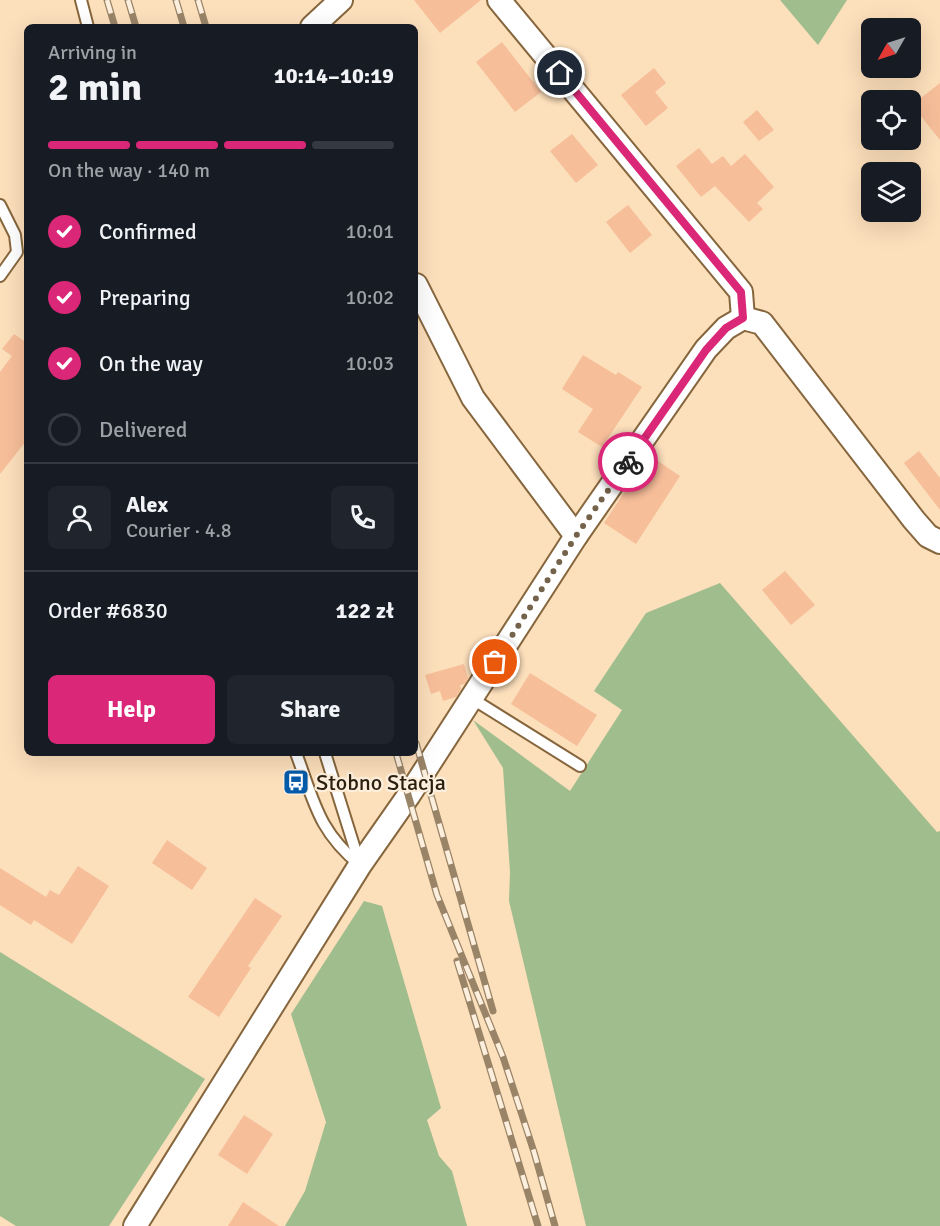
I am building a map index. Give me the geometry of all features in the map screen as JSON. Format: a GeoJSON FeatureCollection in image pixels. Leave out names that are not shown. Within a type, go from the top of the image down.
{"type":"FeatureCollection","features":[{"type":"Feature","properties":{"kind":"street"},"geometry":{"type":"LineString","coordinates":[[315,24],[341,0]]}},
{"type":"Feature","properties":{"kind":"street"},"geometry":{"type":"LineString","coordinates":[[499,0],[741,292],[743,318]]}},
{"type":"Feature","properties":{"kind":"street"},"geometry":{"type":"LineString","coordinates":[[418,289],[472,398],[576,536]]}},
{"type":"Feature","properties":{"kind":"street"},"geometry":{"type":"LineString","coordinates":[[135,1226],[360,865],[405,801],[576,536],[706,350],[726,328],[743,318],[762,323],[914,520],[928,536],[940,542]]}},
{"type":"Feature","properties":{"kind":"lane"},"geometry":{"type":"LineString","coordinates":[[81,0],[87,24]]}},
{"type":"Feature","properties":{"kind":"lane"},"geometry":{"type":"LineString","coordinates":[[0,205],[15,235],[17,252],[0,276]]}},
{"type":"Feature","properties":{"kind":"lane"},"geometry":{"type":"LineString","coordinates":[[471,698],[580,766]]}},
{"type":"Feature","properties":{"kind":"lane"},"geometry":{"type":"LineString","coordinates":[[297,756],[321,822],[340,849],[360,865]]}},
{"type":"Feature","properties":{"kind":"lane"},"geometry":{"type":"LineString","coordinates":[[326,756],[360,865]]}},
{"type":"Feature","properties":{"kind":"green space"},"geometry":{"type":"Polygon","coordinates":[[[780,0],[847,0],[818,45],[780,0]]]}},
{"type":"Feature","properties":{"kind":"green space"},"geometry":{"type":"Polygon","coordinates":[[[720,583],[937,832],[940,831],[940,1226],[586,1226],[509,901],[510,872],[503,768],[473,720],[570,791],[622,710],[594,691],[646,613],[720,583]]]}},
{"type":"Feature","properties":{"kind":"green space"},"geometry":{"type":"Polygon","coordinates":[[[364,901],[382,906],[441,1108],[427,1120],[439,1156],[452,1171],[467,1226],[285,1226],[305,1191],[326,1122],[291,1014],[364,901]]]}},
{"type":"Feature","properties":{"kind":"green space"},"geometry":{"type":"Polygon","coordinates":[[[0,952],[205,1079],[109,1226],[16,1226],[0,1216],[0,952]]]}},
{"type":"Feature","properties":{"kind":"building"},"geometry":{"type":"Polygon","coordinates":[[[414,0],[481,0],[440,33],[414,0]]]}},
{"type":"Feature","properties":{"kind":"building"},"geometry":{"type":"Polygon","coordinates":[[[502,42],[541,92],[515,112],[476,62],[502,42]]]}},
{"type":"Feature","properties":{"kind":"building"},"geometry":{"type":"Polygon","coordinates":[[[654,68],[666,83],[655,92],[668,108],[646,126],[621,95],[654,68]]]}},
{"type":"Feature","properties":{"kind":"building"},"geometry":{"type":"Polygon","coordinates":[[[940,83],[940,140],[921,116],[921,98],[940,83]]]}},
{"type":"Feature","properties":{"kind":"building"},"geometry":{"type":"Polygon","coordinates":[[[757,110],[774,130],[759,141],[743,122],[757,110]]]}},
{"type":"Feature","properties":{"kind":"building"},"geometry":{"type":"Polygon","coordinates":[[[572,134],[598,165],[576,183],[550,151],[572,134]]]}},
{"type":"Feature","properties":{"kind":"building"},"geometry":{"type":"Polygon","coordinates":[[[699,148],[712,164],[723,156],[731,166],[745,154],[774,187],[757,203],[763,209],[749,222],[715,186],[701,197],[676,166],[699,148]]]}},
{"type":"Feature","properties":{"kind":"building"},"geometry":{"type":"Polygon","coordinates":[[[628,205],[652,235],[630,253],[606,222],[628,205]]]}},
{"type":"Feature","properties":{"kind":"building"},"geometry":{"type":"Polygon","coordinates":[[[14,334],[24,341],[24,444],[0,474],[0,372],[12,356],[2,349],[14,334]]]}},
{"type":"Feature","properties":{"kind":"building"},"geometry":{"type":"Polygon","coordinates":[[[583,355],[616,375],[618,372],[642,387],[602,447],[578,432],[593,409],[562,389],[583,355]]]}},
{"type":"Feature","properties":{"kind":"building"},"geometry":{"type":"Polygon","coordinates":[[[919,451],[940,478],[940,510],[904,463],[919,451]]]}},
{"type":"Feature","properties":{"kind":"building"},"geometry":{"type":"Polygon","coordinates":[[[649,455],[680,476],[636,544],[604,523],[649,455]]]}},
{"type":"Feature","properties":{"kind":"building"},"geometry":{"type":"Polygon","coordinates":[[[785,571],[815,605],[791,625],[762,590],[785,571]]]}},
{"type":"Feature","properties":{"kind":"building"},"geometry":{"type":"Polygon","coordinates":[[[464,664],[468,678],[465,684],[460,685],[461,689],[456,697],[443,701],[440,691],[431,694],[425,675],[464,664]]]}},
{"type":"Feature","properties":{"kind":"building"},"geometry":{"type":"Polygon","coordinates":[[[530,673],[597,715],[577,746],[511,704],[530,673]]]}},
{"type":"Feature","properties":{"kind":"building"},"geometry":{"type":"Polygon","coordinates":[[[167,840],[207,868],[192,890],[152,863],[167,840]]]}},
{"type":"Feature","properties":{"kind":"building"},"geometry":{"type":"Polygon","coordinates":[[[78,866],[109,886],[72,944],[34,920],[31,925],[0,905],[0,868],[46,897],[50,890],[59,895],[78,866]]]}},
{"type":"Feature","properties":{"kind":"building"},"geometry":{"type":"Polygon","coordinates":[[[255,898],[282,916],[248,966],[251,968],[219,1017],[188,997],[255,898]]]}},
{"type":"Feature","properties":{"kind":"building"},"geometry":{"type":"Polygon","coordinates":[[[244,1115],[273,1134],[247,1174],[218,1155],[244,1115]]]}},
{"type":"Feature","properties":{"kind":"building"},"geometry":{"type":"Polygon","coordinates":[[[243,1202],[279,1226],[228,1226],[243,1202]]]}},
{"type":"Feature","properties":{"kind":"railway"},"geometry":{"type":"LineString","coordinates":[[107,0],[114,24]]}},
{"type":"Feature","properties":{"kind":"railway"},"geometry":{"type":"LineString","coordinates":[[128,0],[135,24]]}},
{"type":"Feature","properties":{"kind":"railway"},"geometry":{"type":"LineString","coordinates":[[176,0],[183,24]]}},
{"type":"Feature","properties":{"kind":"railway"},"geometry":{"type":"LineString","coordinates":[[198,0],[205,24]]}},
{"type":"Feature","properties":{"kind":"railway"},"geometry":{"type":"LineString","coordinates":[[418,750],[493,1011]]}},
{"type":"Feature","properties":{"kind":"railway"},"geometry":{"type":"LineString","coordinates":[[397,756],[437,895],[503,1057],[555,1226]]}},
{"type":"Feature","properties":{"kind":"railway"},"geometry":{"type":"LineString","coordinates":[[457,961],[538,1226]]}},
{"type":"Feature","properties":{"kind":"way so far"},"geometry":{"type":"LineString","coordinates":[[495,662],[576,536],[628,462]]}},
{"type":"Feature","properties":{"kind":"place","name":"Stobno Stacja"},"geometry":{"type":"Point","coordinates":[296,782]}},
{"type":"Feature","properties":{"kind":"route"},"geometry":{"type":"LineString","coordinates":[[560,73],[741,292],[743,318],[726,328],[706,350],[628,462]]}}]}
